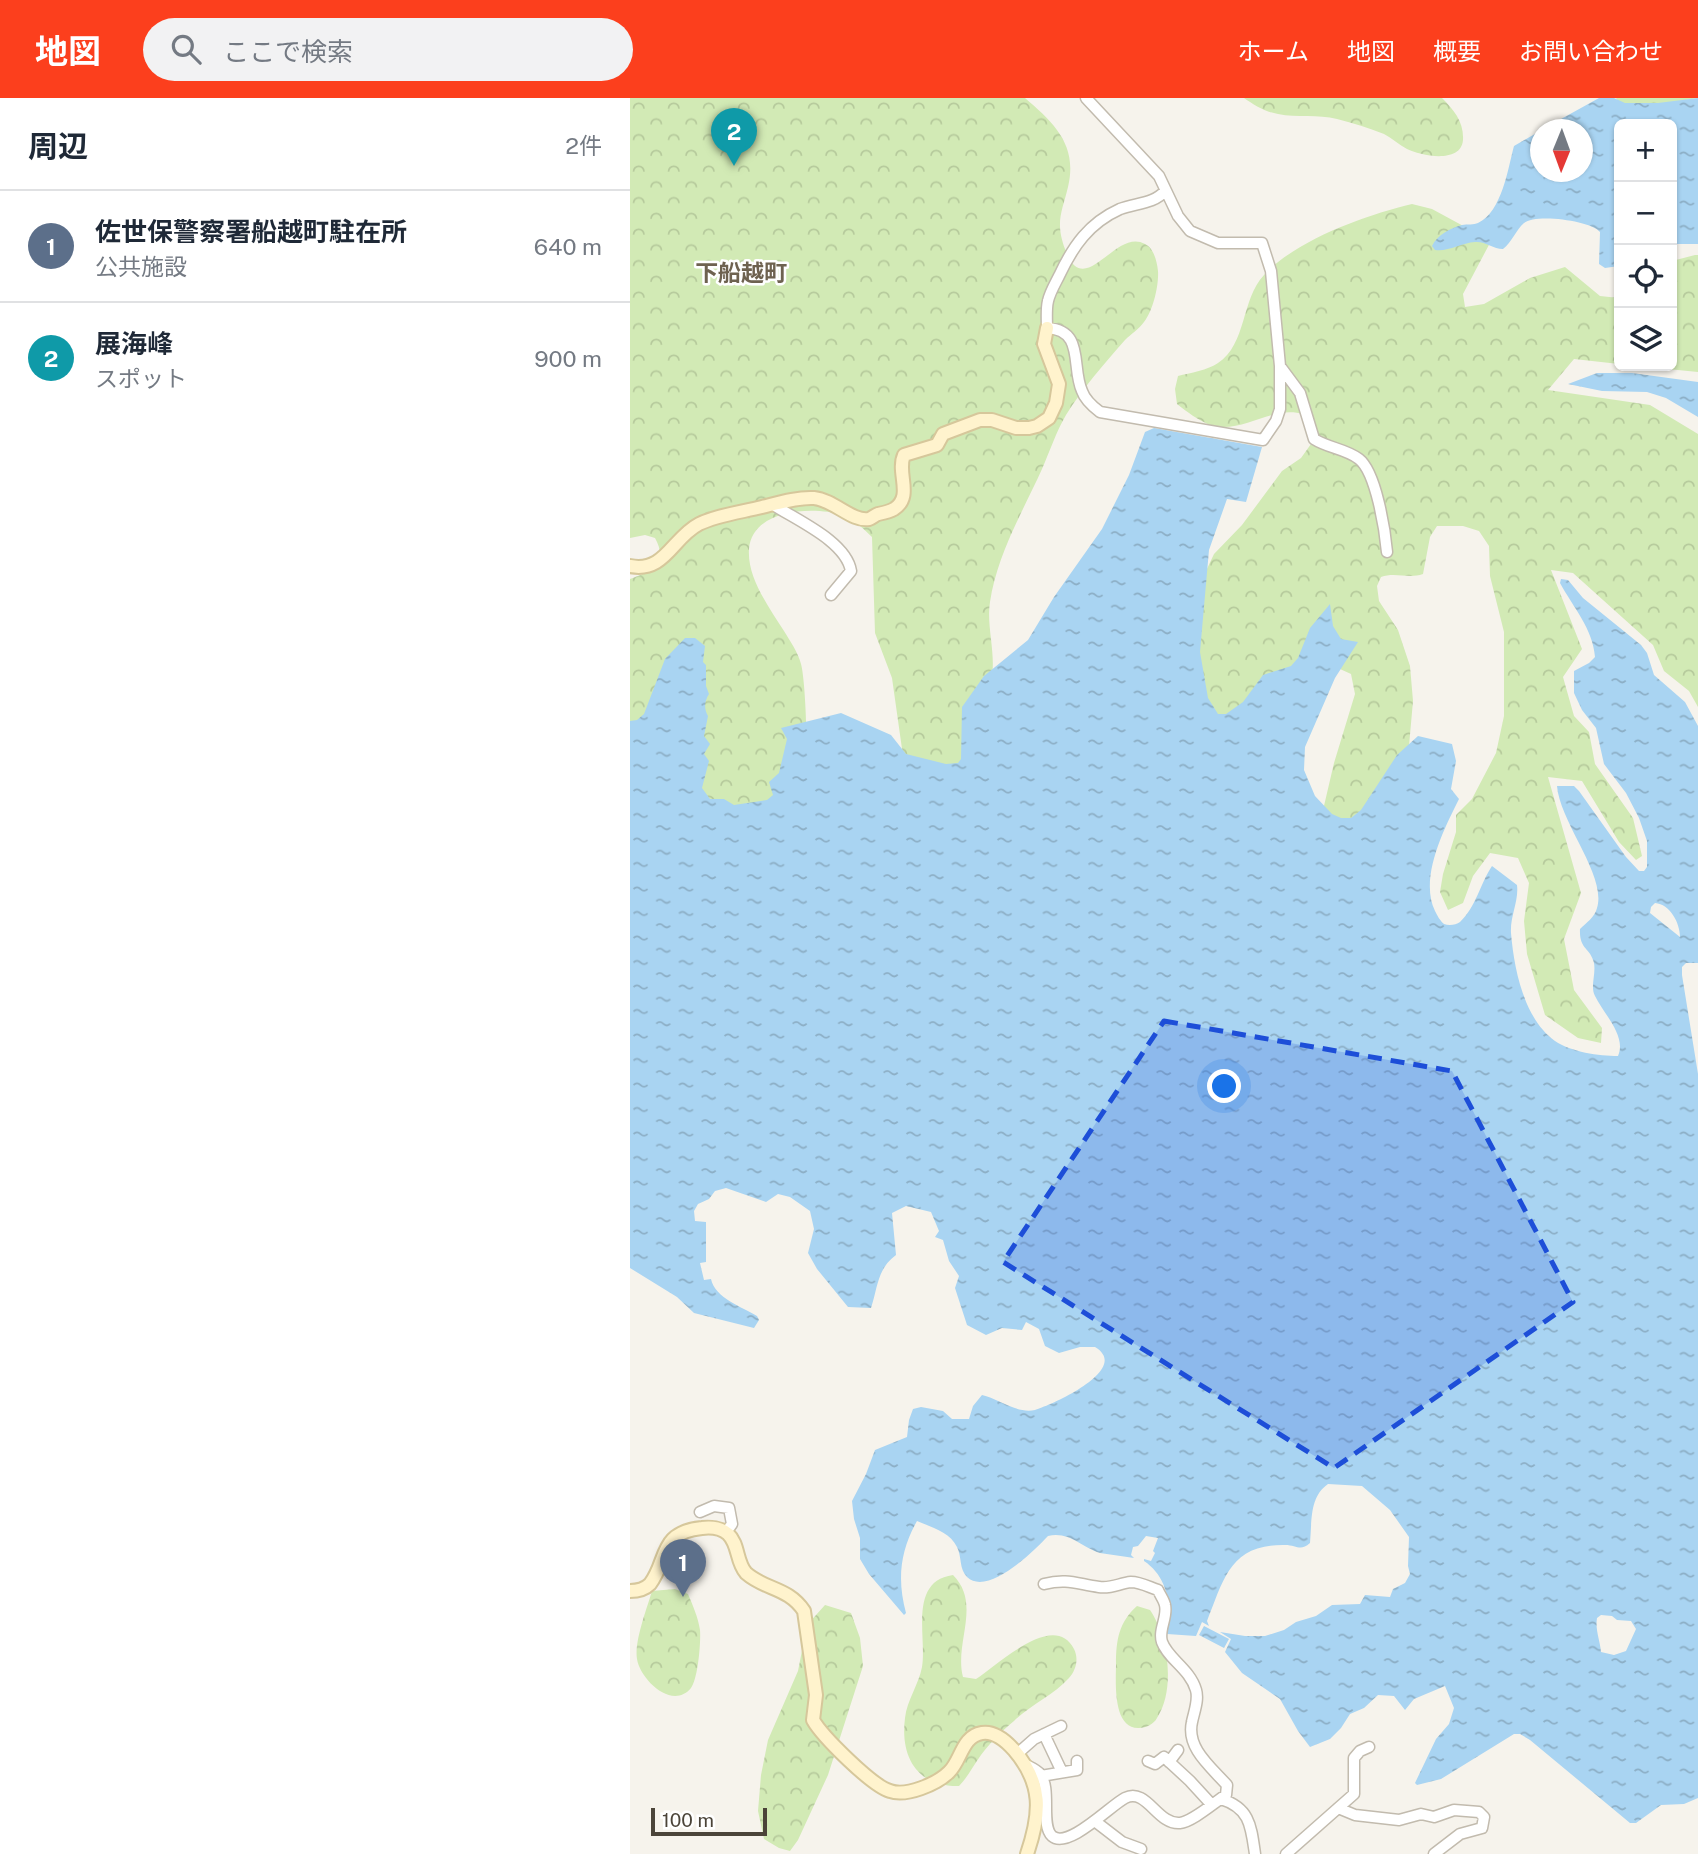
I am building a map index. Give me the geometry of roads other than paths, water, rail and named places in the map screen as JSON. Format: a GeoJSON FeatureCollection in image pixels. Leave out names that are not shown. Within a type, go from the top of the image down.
{"type":"FeatureCollection","features":[{"type":"Feature","properties":{"kind":"street"},"geometry":{"type":"LineString","coordinates":[[1047,328],[1058,329],[1071,340],[1082,393],[1100,412],[1263,440],[1276,421],[1280,409],[1280,366],[1271,271],[1262,243],[1218,243],[1189,231],[1178,216],[1158,176],[1086,98]]}},
{"type":"Feature","properties":{"kind":"street"},"geometry":{"type":"LineString","coordinates":[[630,566],[643,569],[656,564],[699,524],[772,504],[814,498],[833,503],[855,518],[869,519],[894,509],[902,501],[905,494],[900,463],[904,455],[937,445],[943,434],[979,420],[992,420],[1016,428],[1037,426],[1049,418],[1056,403],[1059,384],[1044,344],[1047,304],[1070,254],[1085,232],[1103,218],[1122,208],[1159,198],[1165,191]]}},
{"type":"Feature","properties":{"kind":"street"},"geometry":{"type":"LineString","coordinates":[[1280,366],[1300,393],[1314,439],[1325,446],[1349,452],[1366,467],[1381,510],[1387,552]]}},
{"type":"Feature","properties":{"kind":"street"},"geometry":{"type":"LineString","coordinates":[[772,504],[822,535],[849,562],[851,572],[831,595]]}},
{"type":"Feature","properties":{"kind":"street"},"geometry":{"type":"LineString","coordinates":[[700,1512],[714,1506],[729,1508],[732,1524],[726,1532]]}},
{"type":"Feature","properties":{"kind":"street"},"geometry":{"type":"LineString","coordinates":[[630,1591],[645,1588],[651,1583],[664,1550],[683,1532],[715,1528],[726,1532],[734,1542],[744,1571],[797,1600],[804,1611],[816,1695],[813,1720],[825,1738],[879,1786],[897,1793],[934,1783],[950,1772],[971,1738],[982,1733],[996,1735],[1007,1742],[1026,1764],[1041,1776],[1049,1832],[1055,1839],[1061,1840],[1096,1822],[1124,1798],[1134,1795],[1165,1820],[1179,1823],[1226,1795],[1227,1785],[1191,1740],[1190,1728],[1197,1701],[1196,1690],[1188,1673],[1163,1644],[1161,1637],[1166,1613],[1158,1590],[1128,1582],[1113,1588],[1076,1581],[1044,1584]]}},
{"type":"Feature","properties":{"kind":"street"},"geometry":{"type":"LineString","coordinates":[[1017,1754],[1034,1739],[1061,1726]]}},
{"type":"Feature","properties":{"kind":"street"},"geometry":{"type":"LineString","coordinates":[[1045,1734],[1062,1772]]}},
{"type":"Feature","properties":{"kind":"street"},"geometry":{"type":"LineString","coordinates":[[1286,1854],[1354,1794],[1354,1758],[1369,1747]]}},
{"type":"Feature","properties":{"kind":"street"},"geometry":{"type":"LineString","coordinates":[[1169,1762],[1178,1750]]}},
{"type":"Feature","properties":{"kind":"street"},"geometry":{"type":"LineString","coordinates":[[1148,1760],[1155,1764],[1164,1757],[1216,1802],[1233,1802],[1243,1810],[1250,1823],[1255,1854]]}},
{"type":"Feature","properties":{"kind":"street"},"geometry":{"type":"LineString","coordinates":[[1041,1776],[1077,1770],[1077,1761]]}},
{"type":"Feature","properties":{"kind":"street"},"geometry":{"type":"LineString","coordinates":[[1026,1764],[1034,1781],[1037,1802],[1036,1821],[1027,1854]]}},
{"type":"Feature","properties":{"kind":"street"},"geometry":{"type":"LineString","coordinates":[[1338,1808],[1355,1815],[1399,1820],[1421,1814],[1434,1816],[1454,1810],[1479,1812],[1484,1817],[1482,1828],[1460,1834],[1434,1854]]}},
{"type":"Feature","properties":{"kind":"street"},"geometry":{"type":"LineString","coordinates":[[1096,1822],[1122,1842],[1141,1849]]}},
{"type":"Feature","properties":{"kind":"water"},"geometry":{"type":"Polygon","coordinates":[[[1599,98],[1614,98],[1625,103],[1658,103],[1698,98],[1698,244],[1677,244],[1677,119],[1614,119],[1614,267],[1605,268],[1599,264],[1600,232],[1595,228],[1551,219],[1524,223],[1503,249],[1475,242],[1435,250],[1432,246],[1445,232],[1462,225],[1476,224],[1493,209],[1503,189],[1514,146],[1530,137],[1530,182],[1593,182],[1593,119],[1561,119],[1599,98]]]}},
{"type":"Feature","properties":{"kind":"water"},"geometry":{"type":"Polygon","coordinates":[[[1597,373],[1632,373],[1698,382],[1698,417],[1666,398],[1647,392],[1602,391],[1568,384],[1597,373]]]}},
{"type":"Feature","properties":{"kind":"water"},"geometry":{"type":"Polygon","coordinates":[[[1154,428],[1262,447],[1246,502],[1227,499],[1209,550],[1200,652],[1208,698],[1218,714],[1226,714],[1243,702],[1263,675],[1291,666],[1298,658],[1310,628],[1330,604],[1333,626],[1341,639],[1358,642],[1335,678],[1305,747],[1304,770],[1315,796],[1332,814],[1351,818],[1361,810],[1397,755],[1418,736],[1452,744],[1456,761],[1451,789],[1459,799],[1435,854],[1430,884],[1435,911],[1444,924],[1460,922],[1470,909],[1492,866],[1517,885],[1511,933],[1522,992],[1535,1020],[1544,1032],[1569,1048],[1618,1056],[1620,1048],[1617,1033],[1594,992],[1594,963],[1580,936],[1580,929],[1597,908],[1595,881],[1560,801],[1557,786],[1574,786],[1579,791],[1639,871],[1644,871],[1647,867],[1647,841],[1626,793],[1604,764],[1596,728],[1582,710],[1574,693],[1574,671],[1595,657],[1591,637],[1560,583],[1561,579],[1568,580],[1583,598],[1641,645],[1647,653],[1654,675],[1685,702],[1698,726],[1698,963],[1686,963],[1682,967],[1682,975],[1698,1074],[1698,1798],[1684,1804],[1661,1805],[1636,1823],[1630,1823],[1520,1734],[1514,1734],[1441,1779],[1417,1785],[1415,1783],[1436,1739],[1449,1724],[1454,1708],[1445,1686],[1414,1699],[1405,1710],[1394,1696],[1378,1695],[1364,1708],[1350,1714],[1330,1739],[1310,1747],[1280,1699],[1242,1673],[1225,1652],[1231,1639],[1220,1632],[1265,1636],[1316,1616],[1332,1605],[1360,1604],[1365,1595],[1390,1597],[1393,1589],[1405,1583],[1410,1574],[1409,1537],[1390,1510],[1362,1486],[1328,1484],[1322,1489],[1314,1503],[1310,1543],[1307,1546],[1267,1546],[1241,1558],[1225,1578],[1207,1621],[1209,1626],[1202,1622],[1196,1636],[1167,1634],[1169,1613],[1166,1593],[1158,1575],[1144,1561],[1151,1561],[1158,1538],[1146,1536],[1138,1546],[1133,1547],[1131,1555],[1134,1558],[1100,1553],[1075,1540],[1048,1536],[998,1577],[976,1582],[964,1574],[957,1547],[950,1537],[917,1521],[907,1543],[902,1566],[904,1615],[869,1574],[860,1559],[860,1538],[852,1501],[875,1450],[907,1437],[913,1409],[921,1407],[943,1411],[952,1419],[969,1419],[973,1406],[982,1395],[1022,1410],[1035,1410],[1085,1385],[1104,1365],[1104,1356],[1095,1347],[1080,1347],[1059,1353],[1045,1346],[1039,1329],[1026,1322],[1022,1330],[1002,1328],[986,1335],[967,1325],[955,1288],[959,1276],[949,1261],[943,1240],[935,1237],[939,1231],[931,1212],[906,1206],[892,1213],[896,1255],[882,1272],[871,1308],[848,1307],[817,1269],[808,1253],[814,1229],[810,1211],[790,1197],[778,1194],[766,1202],[726,1188],[715,1191],[709,1199],[698,1204],[694,1211],[695,1221],[706,1222],[706,1262],[700,1263],[704,1280],[711,1279],[723,1297],[757,1316],[759,1320],[754,1328],[694,1313],[677,1297],[630,1268],[630,721],[637,720],[644,714],[665,659],[685,638],[695,638],[705,646],[703,662],[706,665],[706,686],[709,694],[705,703],[708,716],[704,736],[710,744],[704,754],[709,761],[702,788],[710,799],[724,799],[734,805],[767,800],[773,795],[769,782],[779,773],[787,739],[781,728],[841,713],[891,735],[906,754],[946,764],[958,763],[961,759],[962,707],[984,676],[1028,640],[1054,597],[1102,529],[1129,475],[1145,432],[1154,428]],[[1655,903],[1650,913],[1680,937],[1673,915],[1665,907],[1655,903]],[[1601,1615],[1597,1618],[1597,1631],[1601,1652],[1614,1655],[1626,1651],[1636,1629],[1631,1621],[1601,1615]]]}},
{"type":"Feature","properties":{"kind":"water"},"geometry":{"type":"Polygon","coordinates":[[[1204,1626],[1229,1639],[1224,1648],[1199,1635],[1204,1626]]]}},
{"type":"Feature","properties":{"kind":"place","name":"展海峰"},"geometry":{"type":"Point","coordinates":[734,166]}},
{"type":"Feature","properties":{"kind":"place","name":"佐世保警察署船越町駐在所"},"geometry":{"type":"Point","coordinates":[683,1597]}},
{"type":"Feature","properties":{"kind":"district","name":"下船越町"},"geometry":{"type":"Point","coordinates":[741,272]}}]}
